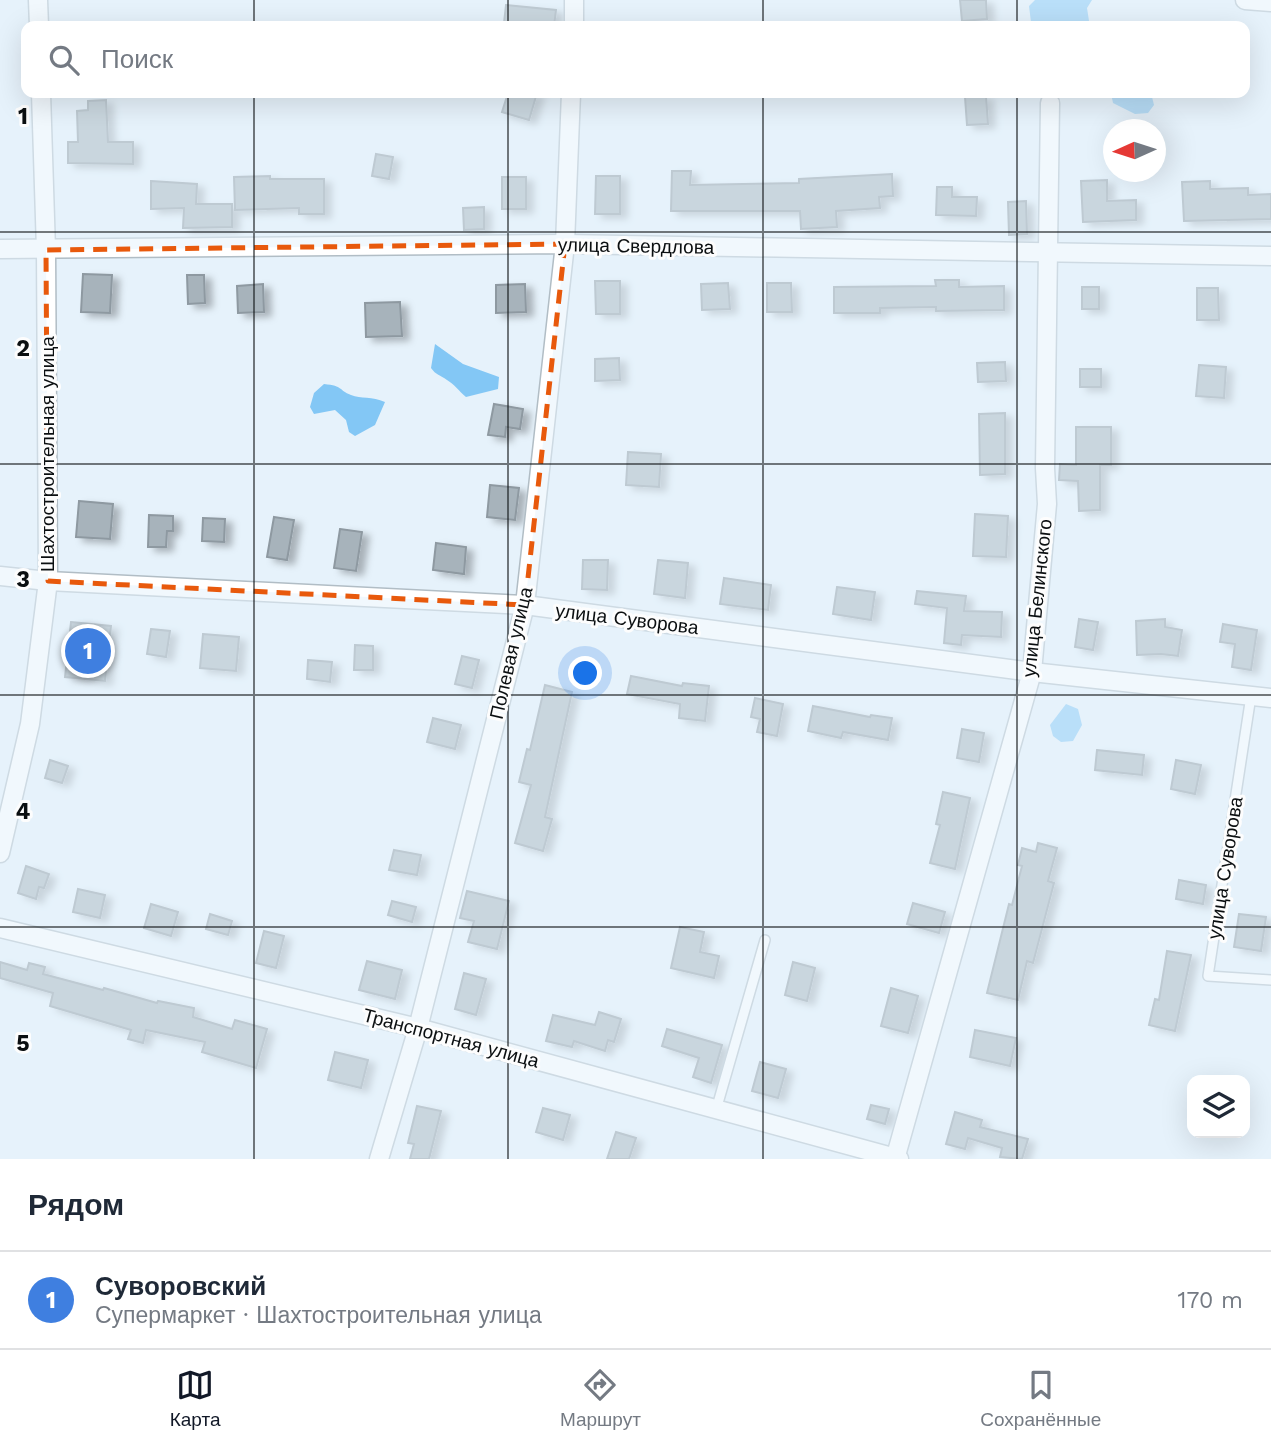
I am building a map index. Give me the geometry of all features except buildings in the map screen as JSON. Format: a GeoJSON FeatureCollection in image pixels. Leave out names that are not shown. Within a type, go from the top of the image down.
{"type":"FeatureCollection","features":[{"type":"Feature","properties":{"kind":"street"},"geometry":{"type":"LineString","coordinates":[[38,0],[38,21]]}},
{"type":"Feature","properties":{"kind":"street"},"geometry":{"type":"LineString","coordinates":[[574,0],[574,21]]}},
{"type":"Feature","properties":{"kind":"street"},"geometry":{"type":"LineString","coordinates":[[1245,0],[1271,2]]}},
{"type":"Feature","properties":{"kind":"street","name":"Шахтостроительная улица"},"geometry":{"type":"LineString","coordinates":[[0,853],[30,724],[48,581],[46,250],[41,98]]}},
{"type":"Feature","properties":{"kind":"street","name":"Полевая улица"},"geometry":{"type":"LineString","coordinates":[[379,1159],[418,1028],[526,605],[565,244],[571,98]]}},
{"type":"Feature","properties":{"kind":"street","name":"улица Белинского"},"geometry":{"type":"LineString","coordinates":[[896,1159],[1032,672],[1047,504],[1045,468],[1050,103]]}},
{"type":"Feature","properties":{"kind":"street","name":"улица Свердлова"},"geometry":{"type":"LineString","coordinates":[[0,249],[565,244],[1271,256]]}},
{"type":"Feature","properties":{"kind":"street","name":"улица Суворова"},"geometry":{"type":"LineString","coordinates":[[0,576],[48,581],[526,605],[1032,672],[1271,698]]}},
{"type":"Feature","properties":{"kind":"street","name":"Транспортная улица"},"geometry":{"type":"LineString","coordinates":[[0,928],[418,1028],[896,1159]]}},
{"type":"Feature","properties":{"kind":"lane","name":"улица Суворова"},"geometry":{"type":"LineString","coordinates":[[1251,696],[1208,976],[1271,980]]}},
{"type":"Feature","properties":{"kind":"lane"},"geometry":{"type":"LineString","coordinates":[[716,1110],[765,940]]}},
{"type":"Feature","properties":{"kind":"highlighted area"},"geometry":{"type":"Polygon","coordinates":[[[565,244],[525,605],[48,581],[46,250],[565,244]]]}},
{"type":"Feature","properties":{"kind":"shaded area"},"geometry":{"type":"Polygon","coordinates":[[[1035,0],[1092,0],[1087,8],[1089,21],[1031,21],[1029,6],[1035,0]]]}},
{"type":"Feature","properties":{"kind":"shaded area"},"geometry":{"type":"Polygon","coordinates":[[[1112,98],[1152,98],[1154,105],[1148,113],[1135,114],[1113,103],[1112,98]]]}},
{"type":"Feature","properties":{"kind":"shaded area"},"geometry":{"type":"Polygon","coordinates":[[[435,344],[463,364],[499,377],[498,389],[466,397],[431,368],[435,344]]]}},
{"type":"Feature","properties":{"kind":"shaded area"},"geometry":{"type":"Polygon","coordinates":[[[324,384],[338,387],[355,396],[385,402],[375,425],[355,436],[349,432],[346,420],[335,410],[314,414],[310,407],[314,393],[324,384]]]}},
{"type":"Feature","properties":{"kind":"shaded area"},"geometry":{"type":"Polygon","coordinates":[[[1066,704],[1078,709],[1082,725],[1073,741],[1061,742],[1053,736],[1050,725],[1066,704]]]}},
{"type":"Feature","properties":{"kind":"place","name":"Суворовский"},"geometry":{"type":"Point","coordinates":[88,651]}}]}
